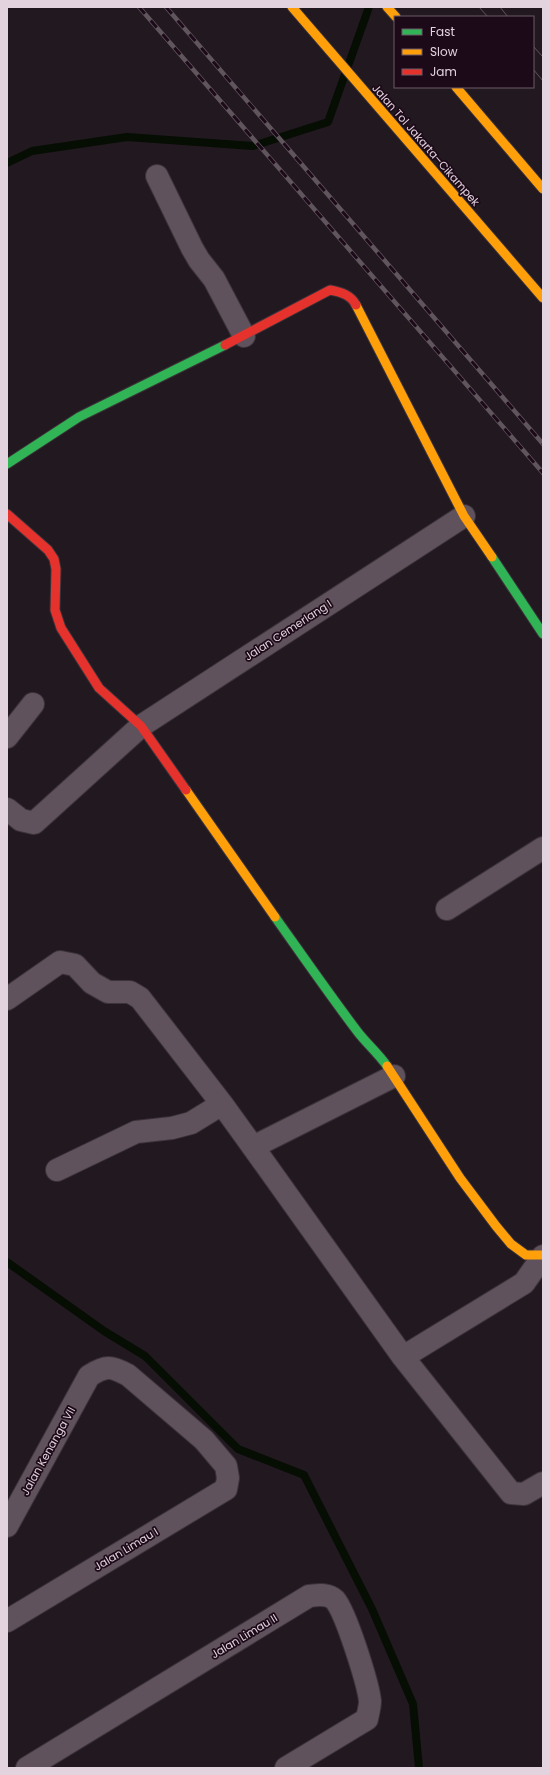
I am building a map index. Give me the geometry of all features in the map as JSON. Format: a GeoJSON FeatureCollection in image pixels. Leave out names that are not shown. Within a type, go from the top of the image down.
{"type":"FeatureCollection","features":[{"type":"Feature","properties":{"kind":"main road","name":"Jalan Tol Jakarta–Cikampek"},"geometry":{"type":"LineString","coordinates":[[292,7],[543,298]]}},
{"type":"Feature","properties":{"kind":"main road"},"geometry":{"type":"LineString","coordinates":[[388,7],[395,16]]}},
{"type":"Feature","properties":{"kind":"main road"},"geometry":{"type":"LineString","coordinates":[[457,88],[543,188]]}},
{"type":"Feature","properties":{"kind":"main road"},"geometry":{"type":"LineString","coordinates":[[7,464],[79,417],[244,336],[330,290],[341,292],[353,299],[464,516],[543,634]]}},
{"type":"Feature","properties":{"kind":"main road"},"geometry":{"type":"LineString","coordinates":[[7,514],[48,550],[54,559],[56,569],[55,610],[61,628],[99,688],[141,726],[335,1002],[360,1035],[379,1055],[394,1076],[460,1178],[496,1226],[512,1244],[526,1255],[543,1256]]}},
{"type":"Feature","properties":{"kind":"street"},"geometry":{"type":"LineString","coordinates":[[157,176],[192,248],[199,260],[214,279],[244,336]]}},
{"type":"Feature","properties":{"kind":"street","name":"Jalan Cemerlang I"},"geometry":{"type":"LineString","coordinates":[[7,809],[21,820],[34,823],[141,726],[464,516]]}},
{"type":"Feature","properties":{"kind":"street"},"geometry":{"type":"LineString","coordinates":[[7,737],[33,704]]}},
{"type":"Feature","properties":{"kind":"street"},"geometry":{"type":"LineString","coordinates":[[447,909],[543,848]]}},
{"type":"Feature","properties":{"kind":"street"},"geometry":{"type":"LineString","coordinates":[[7,999],[60,962],[75,964],[92,982],[108,992],[130,992],[140,998],[222,1104],[403,1357],[511,1493],[517,1495],[524,1494],[543,1483]]}},
{"type":"Feature","properties":{"kind":"street"},"geometry":{"type":"LineString","coordinates":[[253,1147],[394,1076]]}},
{"type":"Feature","properties":{"kind":"street"},"geometry":{"type":"LineString","coordinates":[[57,1170],[136,1132],[172,1128],[191,1123],[222,1104]]}},
{"type":"Feature","properties":{"kind":"street"},"geometry":{"type":"LineString","coordinates":[[403,1357],[524,1282],[543,1256]]}},
{"type":"Feature","properties":{"kind":"street","name":"Jalan Limau I"},"geometry":{"type":"LineString","coordinates":[[7,1621],[226,1488],[228,1478],[226,1466],[204,1440],[128,1375],[113,1368],[101,1368],[89,1376]]}},
{"type":"Feature","properties":{"kind":"street","name":"Jalan Kenanga VII"},"geometry":{"type":"LineString","coordinates":[[7,1526],[89,1376]]}},
{"type":"Feature","properties":{"kind":"street","name":"Jalan Limau II"},"geometry":{"type":"LineString","coordinates":[[27,1768],[309,1596],[322,1594],[335,1600],[344,1616],[367,1685],[370,1703],[367,1719],[286,1768]]}},
{"type":"Feature","properties":{"kind":"waterway"},"geometry":{"type":"LineString","coordinates":[[7,163],[32,151],[127,137],[253,146],[328,122],[369,7]]}},
{"type":"Feature","properties":{"kind":"waterway"},"geometry":{"type":"LineString","coordinates":[[7,1262],[104,1331],[145,1356],[238,1449],[304,1475],[372,1609],[413,1704],[419,1768]]}},
{"type":"Feature","properties":{"kind":"tram line"},"geometry":{"type":"LineString","coordinates":[[479,7],[487,16]]}},
{"type":"Feature","properties":{"kind":"tram line"},"geometry":{"type":"LineString","coordinates":[[500,7],[507,16]]}},
{"type":"Feature","properties":{"kind":"tram line"},"geometry":{"type":"LineString","coordinates":[[534,47],[543,57]]}},
{"type":"Feature","properties":{"kind":"tram line"},"geometry":{"type":"LineString","coordinates":[[534,70],[543,81]]}},
{"type":"Feature","properties":{"kind":"railway"},"geometry":{"type":"LineString","coordinates":[[139,7],[543,473]]}},
{"type":"Feature","properties":{"kind":"railway"},"geometry":{"type":"LineString","coordinates":[[166,7],[543,444]]}},
{"type":"Feature","properties":{"kind":"traffic: fast"},"geometry":{"type":"LineString","coordinates":[[7,464],[79,417],[225,345]]}},
{"type":"Feature","properties":{"kind":"traffic: fast"},"geometry":{"type":"LineString","coordinates":[[492,557],[543,634]]}},
{"type":"Feature","properties":{"kind":"traffic: fast"},"geometry":{"type":"LineString","coordinates":[[275,917],[357,1031],[387,1066]]}},
{"type":"Feature","properties":{"kind":"traffic: slow"},"geometry":{"type":"LineString","coordinates":[[292,7],[543,298]]}},
{"type":"Feature","properties":{"kind":"traffic: slow"},"geometry":{"type":"LineString","coordinates":[[387,7],[395,16]]}},
{"type":"Feature","properties":{"kind":"traffic: slow"},"geometry":{"type":"LineString","coordinates":[[457,88],[543,189]]}},
{"type":"Feature","properties":{"kind":"traffic: slow"},"geometry":{"type":"LineString","coordinates":[[356,305],[464,516],[492,557]]}},
{"type":"Feature","properties":{"kind":"traffic: slow"},"geometry":{"type":"LineString","coordinates":[[186,790],[275,917]]}},
{"type":"Feature","properties":{"kind":"traffic: slow"},"geometry":{"type":"LineString","coordinates":[[387,1066],[460,1178],[496,1226],[511,1244],[526,1255],[543,1255]]}},
{"type":"Feature","properties":{"kind":"traffic: jam"},"geometry":{"type":"LineString","coordinates":[[225,345],[330,290],[345,294],[356,305]]}},
{"type":"Feature","properties":{"kind":"traffic: jam"},"geometry":{"type":"LineString","coordinates":[[7,514],[48,550],[54,559],[56,569],[55,610],[61,628],[99,688],[141,726],[186,790]]}}]}
